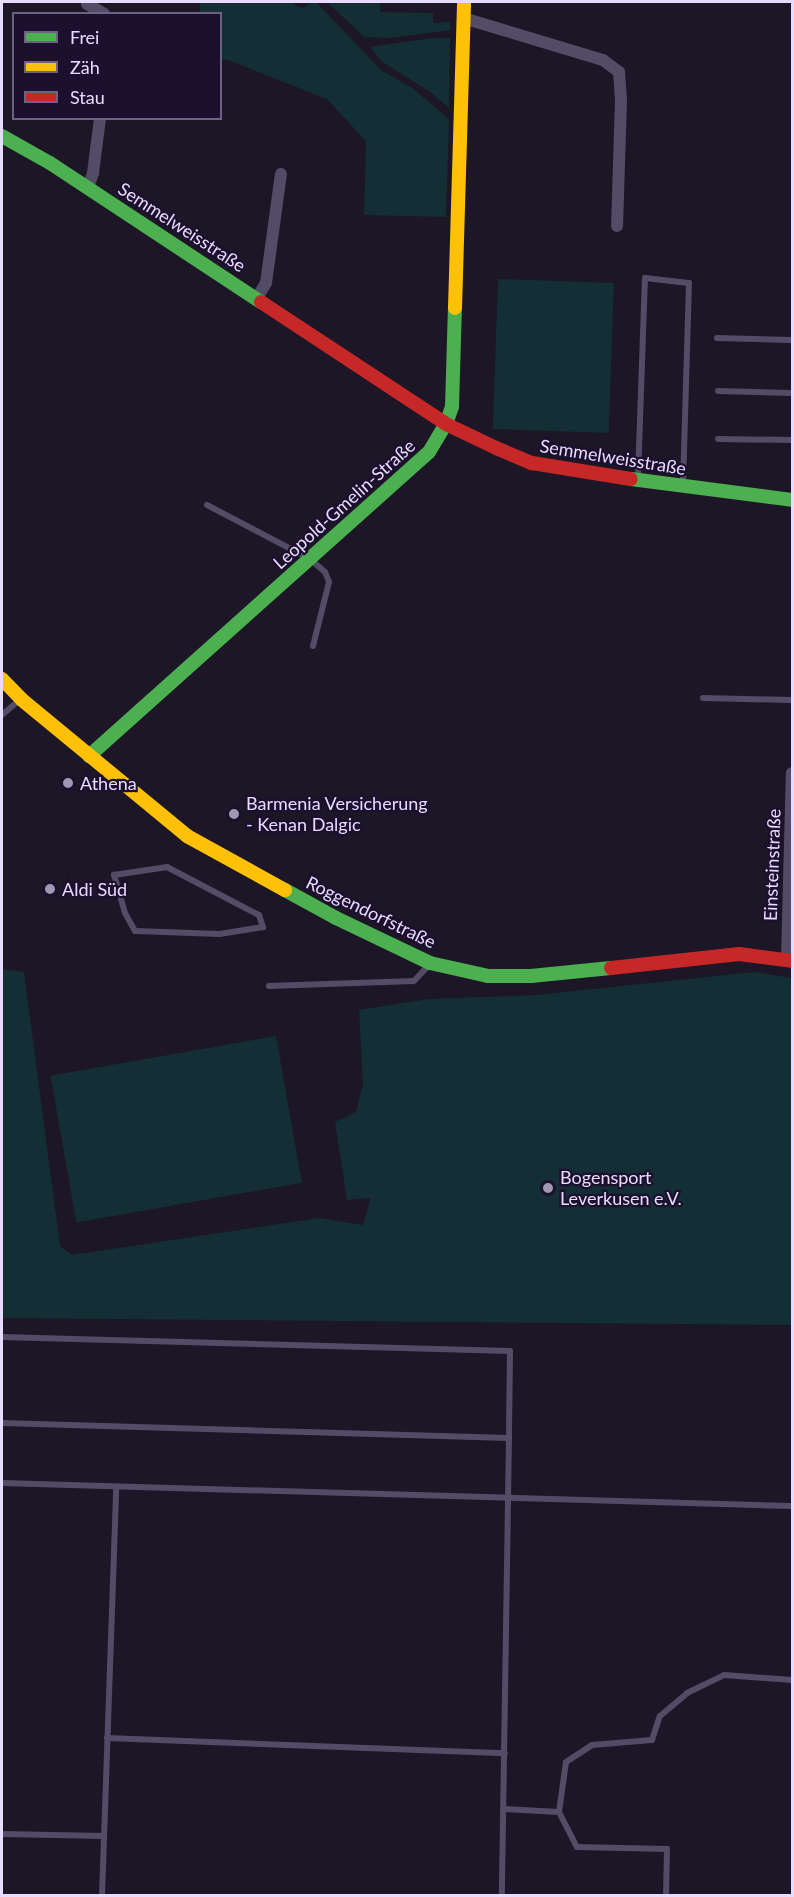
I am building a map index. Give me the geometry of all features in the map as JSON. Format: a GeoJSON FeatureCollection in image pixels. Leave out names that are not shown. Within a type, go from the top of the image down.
{"type":"FeatureCollection","features":[{"type":"Feature","properties":{"kind":"street","name":"Leopold-Gmelin-Straße"},"geometry":{"type":"LineString","coordinates":[[89,756],[429,452],[446,424],[452,407],[464,2]]}},
{"type":"Feature","properties":{"kind":"street"},"geometry":{"type":"LineString","coordinates":[[87,4],[101,12]]}},
{"type":"Feature","properties":{"kind":"street"},"geometry":{"type":"LineString","coordinates":[[463,18],[603,60],[619,72],[621,100],[617,226]]}},
{"type":"Feature","properties":{"kind":"street"},"geometry":{"type":"LineString","coordinates":[[88,187],[93,173],[100,120]]}},
{"type":"Feature","properties":{"kind":"street","name":"Semmelweisstraße"},"geometry":{"type":"LineString","coordinates":[[2,136],[27,148],[88,187],[446,424],[532,463],[638,481],[792,500]]}},
{"type":"Feature","properties":{"kind":"street","name":"Semmelweisstraße"},"geometry":{"type":"LineString","coordinates":[[257,298],[266,283],[281,174]]}},
{"type":"Feature","properties":{"kind":"street","name":"Roggendorfstraße"},"geometry":{"type":"LineString","coordinates":[[2,679],[21,699],[187,836],[214,853],[336,918],[430,963],[488,976],[531,976],[739,954],[790,960]]}},
{"type":"Feature","properties":{"kind":"street","name":"Einsteinstraße"},"geometry":{"type":"LineString","coordinates":[[790,960],[792,773]]}},
{"type":"Feature","properties":{"kind":"lane"},"geometry":{"type":"LineString","coordinates":[[638,481],[645,278],[689,283],[683,486]]}},
{"type":"Feature","properties":{"kind":"lane"},"geometry":{"type":"LineString","coordinates":[[717,338],[792,340]]}},
{"type":"Feature","properties":{"kind":"lane"},"geometry":{"type":"LineString","coordinates":[[718,391],[792,393]]}},
{"type":"Feature","properties":{"kind":"lane"},"geometry":{"type":"LineString","coordinates":[[718,439],[792,440]]}},
{"type":"Feature","properties":{"kind":"lane"},"geometry":{"type":"LineString","coordinates":[[207,505],[310,559],[325,572],[329,582],[313,646]]}},
{"type":"Feature","properties":{"kind":"lane"},"geometry":{"type":"LineString","coordinates":[[703,698],[792,700]]}},
{"type":"Feature","properties":{"kind":"lane"},"geometry":{"type":"LineString","coordinates":[[2,715],[21,699]]}},
{"type":"Feature","properties":{"kind":"lane"},"geometry":{"type":"LineString","coordinates":[[167,867],[259,915],[263,927],[220,934],[135,931],[125,913],[114,875],[167,867]]}},
{"type":"Feature","properties":{"kind":"lane"},"geometry":{"type":"LineString","coordinates":[[269,986],[414,981],[430,963]]}},
{"type":"Feature","properties":{"kind":"lane"},"geometry":{"type":"LineString","coordinates":[[2,1337],[510,1351],[502,1896]]}},
{"type":"Feature","properties":{"kind":"lane"},"geometry":{"type":"LineString","coordinates":[[2,1423],[509,1438]]}},
{"type":"Feature","properties":{"kind":"lane"},"geometry":{"type":"LineString","coordinates":[[2,1483],[792,1506]]}},
{"type":"Feature","properties":{"kind":"lane"},"geometry":{"type":"LineString","coordinates":[[102,1896],[116,1487]]}},
{"type":"Feature","properties":{"kind":"lane"},"geometry":{"type":"LineString","coordinates":[[666,1896],[667,1849],[577,1847],[559,1812],[566,1762],[592,1745],[652,1740],[660,1716],[687,1694],[724,1675],[792,1680]]}},
{"type":"Feature","properties":{"kind":"lane"},"geometry":{"type":"LineString","coordinates":[[107,1738],[505,1753]]}},
{"type":"Feature","properties":{"kind":"lane"},"geometry":{"type":"LineString","coordinates":[[504,1809],[559,1812]]}},
{"type":"Feature","properties":{"kind":"lane"},"geometry":{"type":"LineString","coordinates":[[2,1834],[104,1836]]}},
{"type":"Feature","properties":{"kind":"shaded area"},"geometry":{"type":"Polygon","coordinates":[[[200,2],[295,2],[295,5],[303,8],[311,2],[316,2],[381,70],[412,88],[449,119],[446,217],[364,215],[366,141],[327,99],[228,60],[222,60],[222,12],[200,12],[200,2]]]}},
{"type":"Feature","properties":{"kind":"shaded area"},"geometry":{"type":"Polygon","coordinates":[[[327,2],[380,2],[380,12],[433,13],[433,23],[450,22],[450,30],[391,38],[364,37],[327,2]]]}},
{"type":"Feature","properties":{"kind":"shaded area"},"geometry":{"type":"Polygon","coordinates":[[[432,38],[450,38],[449,108],[430,92],[381,61],[370,47],[432,38]]]}},
{"type":"Feature","properties":{"kind":"shaded area"},"geometry":{"type":"Polygon","coordinates":[[[498,279],[614,283],[609,433],[493,429],[498,279]]]}},
{"type":"Feature","properties":{"kind":"shaded area"},"geometry":{"type":"Polygon","coordinates":[[[2,969],[24,972],[60,1246],[72,1255],[319,1218],[363,1225],[371,1198],[347,1200],[335,1122],[356,1112],[363,1084],[359,1010],[428,999],[536,995],[754,972],[792,978],[792,1325],[2,1318],[2,969]]]}},
{"type":"Feature","properties":{"kind":"shaded area"},"geometry":{"type":"Polygon","coordinates":[[[276,1036],[302,1183],[76,1223],[50,1076],[276,1036]]]}},
{"type":"Feature","properties":{"kind":"traffic: fast"},"geometry":{"type":"LineString","coordinates":[[2,136],[50,163],[261,302]]}},
{"type":"Feature","properties":{"kind":"traffic: fast"},"geometry":{"type":"LineString","coordinates":[[89,756],[429,452],[446,424],[452,407],[455,308]]}},
{"type":"Feature","properties":{"kind":"traffic: fast"},"geometry":{"type":"LineString","coordinates":[[631,479],[792,500]]}},
{"type":"Feature","properties":{"kind":"traffic: fast"},"geometry":{"type":"LineString","coordinates":[[285,890],[336,918],[430,963],[488,976],[531,976],[611,968]]}},
{"type":"Feature","properties":{"kind":"traffic: slow"},"geometry":{"type":"LineString","coordinates":[[455,308],[464,2]]}},
{"type":"Feature","properties":{"kind":"traffic: slow"},"geometry":{"type":"LineString","coordinates":[[2,679],[21,699],[187,836],[285,890]]}},
{"type":"Feature","properties":{"kind":"traffic: jam"},"geometry":{"type":"LineString","coordinates":[[261,302],[446,424],[496,448],[532,463],[631,479]]}},
{"type":"Feature","properties":{"kind":"traffic: jam"},"geometry":{"type":"LineString","coordinates":[[611,968],[739,954],[792,961]]}},
{"type":"Feature","properties":{"kind":"place","name":"Athena"},"geometry":{"type":"Point","coordinates":[68,783]}},
{"type":"Feature","properties":{"kind":"place","name":"Barmenia Versicherung - Kenan Dalgic"},"geometry":{"type":"Point","coordinates":[234,814]}},
{"type":"Feature","properties":{"kind":"place","name":"Aldi Süd"},"geometry":{"type":"Point","coordinates":[50,889]}},
{"type":"Feature","properties":{"kind":"place","name":"Bogensport Leverkusen e.V."},"geometry":{"type":"Point","coordinates":[548,1188]}}]}
